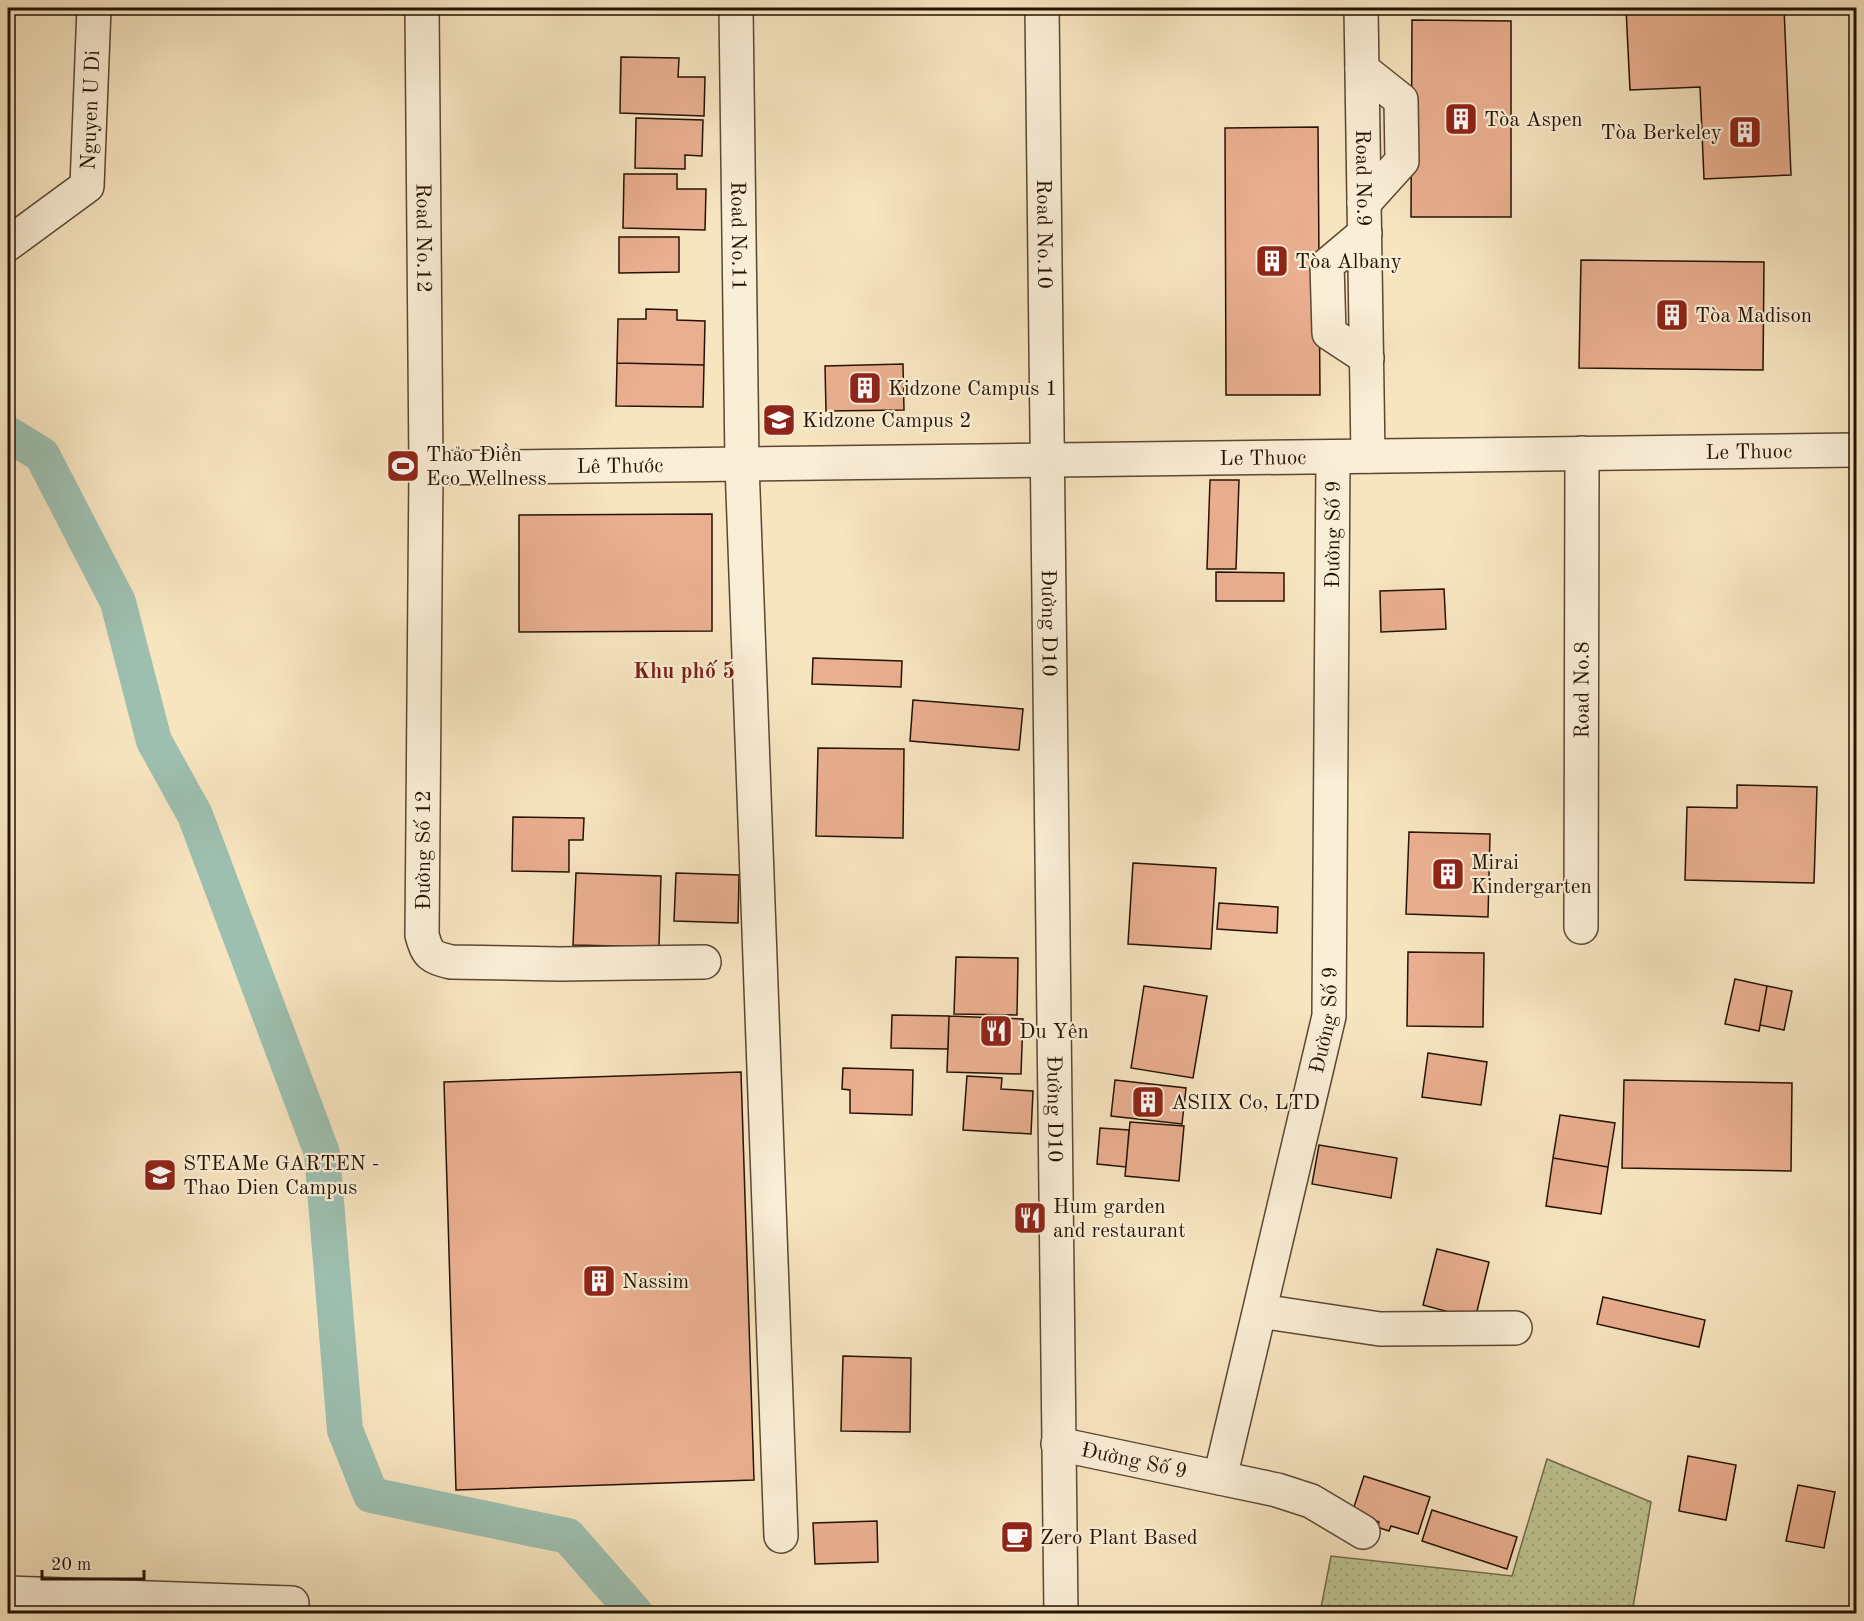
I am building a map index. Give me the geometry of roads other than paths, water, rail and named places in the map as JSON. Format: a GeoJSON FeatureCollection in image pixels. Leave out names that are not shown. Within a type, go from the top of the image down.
{"type":"FeatureCollection","features":[{"type":"Feature","properties":{"kind":"street","name":"Nguyen U Di"},"geometry":{"type":"LineString","coordinates":[[8,244],[87,186],[94,8]]}},
{"type":"Feature","properties":{"kind":"street","name":"Road No.12"},"geometry":{"type":"LineString","coordinates":[[422,8],[426,468]]}},
{"type":"Feature","properties":{"kind":"street","name":"Road No.11"},"geometry":{"type":"LineString","coordinates":[[736,8],[742,464],[781,1536]]}},
{"type":"Feature","properties":{"kind":"street","name":"Road No.10"},"geometry":{"type":"LineString","coordinates":[[1042,8],[1047,460]]}},
{"type":"Feature","properties":{"kind":"street","name":"Road No.9"},"geometry":{"type":"LineString","coordinates":[[1361,8],[1368,456]]}},
{"type":"Feature","properties":{"kind":"street","name":"Le Thuoc"},"geometry":{"type":"LineString","coordinates":[[742,464],[1857,450]]}},
{"type":"Feature","properties":{"kind":"street","name":"Road No.8"},"geometry":{"type":"LineString","coordinates":[[1581,927],[1582,453]]}},
{"type":"Feature","properties":{"kind":"street","name":"Đường Số 9"},"geometry":{"type":"LineString","coordinates":[[1059,1444],[1220,1478],[1329,1016],[1333,457]]}},
{"type":"Feature","properties":{"kind":"street","name":"Đường D10"},"geometry":{"type":"LineString","coordinates":[[1047,460],[1061,1614]]}},
{"type":"Feature","properties":{"kind":"street","name":"Lê Thước"},"geometry":{"type":"LineString","coordinates":[[426,468],[742,464]]}},
{"type":"Feature","properties":{"kind":"street","name":"Đường Số 12"},"geometry":{"type":"LineString","coordinates":[[426,468],[422,935],[427,950],[434,958],[452,962],[560,964],[704,962]]}},
{"type":"Feature","properties":{"kind":"street"},"geometry":{"type":"LineString","coordinates":[[1260,1311],[1380,1329],[1515,1328]]}},
{"type":"Feature","properties":{"kind":"street"},"geometry":{"type":"LineString","coordinates":[[1220,1478],[1277,1490],[1311,1501],[1363,1532]]}},
{"type":"Feature","properties":{"kind":"street"},"geometry":{"type":"LineString","coordinates":[[8,1593],[292,1603]]}},
{"type":"Feature","properties":{"kind":"waterway"},"geometry":{"type":"LineString","coordinates":[[8,434],[42,455],[118,602],[154,741],[195,815],[322,1153],[345,1430],[371,1495],[568,1536],[636,1614]]}},
{"type":"Feature","properties":{"kind":"place","name":"Tòa Aspen"},"geometry":{"type":"Point","coordinates":[1461,119]}},
{"type":"Feature","properties":{"kind":"place","name":"Tòa Berkeley"},"geometry":{"type":"Point","coordinates":[1745,132]}},
{"type":"Feature","properties":{"kind":"place","name":"Tòa Albany"},"geometry":{"type":"Point","coordinates":[1272,261]}},
{"type":"Feature","properties":{"kind":"place","name":"Tòa Madison"},"geometry":{"type":"Point","coordinates":[1672,315]}},
{"type":"Feature","properties":{"kind":"place","name":"Kidzone Campus 1"},"geometry":{"type":"Point","coordinates":[865,388]}},
{"type":"Feature","properties":{"kind":"place","name":"Kidzone Campus 2"},"geometry":{"type":"Point","coordinates":[779,420]}},
{"type":"Feature","properties":{"kind":"place","name":"Thảo Điền Eco Wellness"},"geometry":{"type":"Point","coordinates":[403,466]}},
{"type":"Feature","properties":{"kind":"place","name":"Mirai Kindergarten"},"geometry":{"type":"Point","coordinates":[1448,874]}},
{"type":"Feature","properties":{"kind":"place","name":"Du Yên"},"geometry":{"type":"Point","coordinates":[996,1031]}},
{"type":"Feature","properties":{"kind":"place","name":"ASIIX Co, LTD"},"geometry":{"type":"Point","coordinates":[1148,1102]}},
{"type":"Feature","properties":{"kind":"place","name":"STEAMe GARTEN - Thao Dien Campus"},"geometry":{"type":"Point","coordinates":[160,1175]}},
{"type":"Feature","properties":{"kind":"place","name":"Hum garden and restaurant"},"geometry":{"type":"Point","coordinates":[1030,1218]}},
{"type":"Feature","properties":{"kind":"place","name":"Nassim"},"geometry":{"type":"Point","coordinates":[599,1281]}},
{"type":"Feature","properties":{"kind":"place","name":"Zero Plant Based"},"geometry":{"type":"Point","coordinates":[1017,1537]}},
{"type":"Feature","properties":{"kind":"district","name":"Khu phố 5"},"geometry":{"type":"Point","coordinates":[684,670]}}]}
